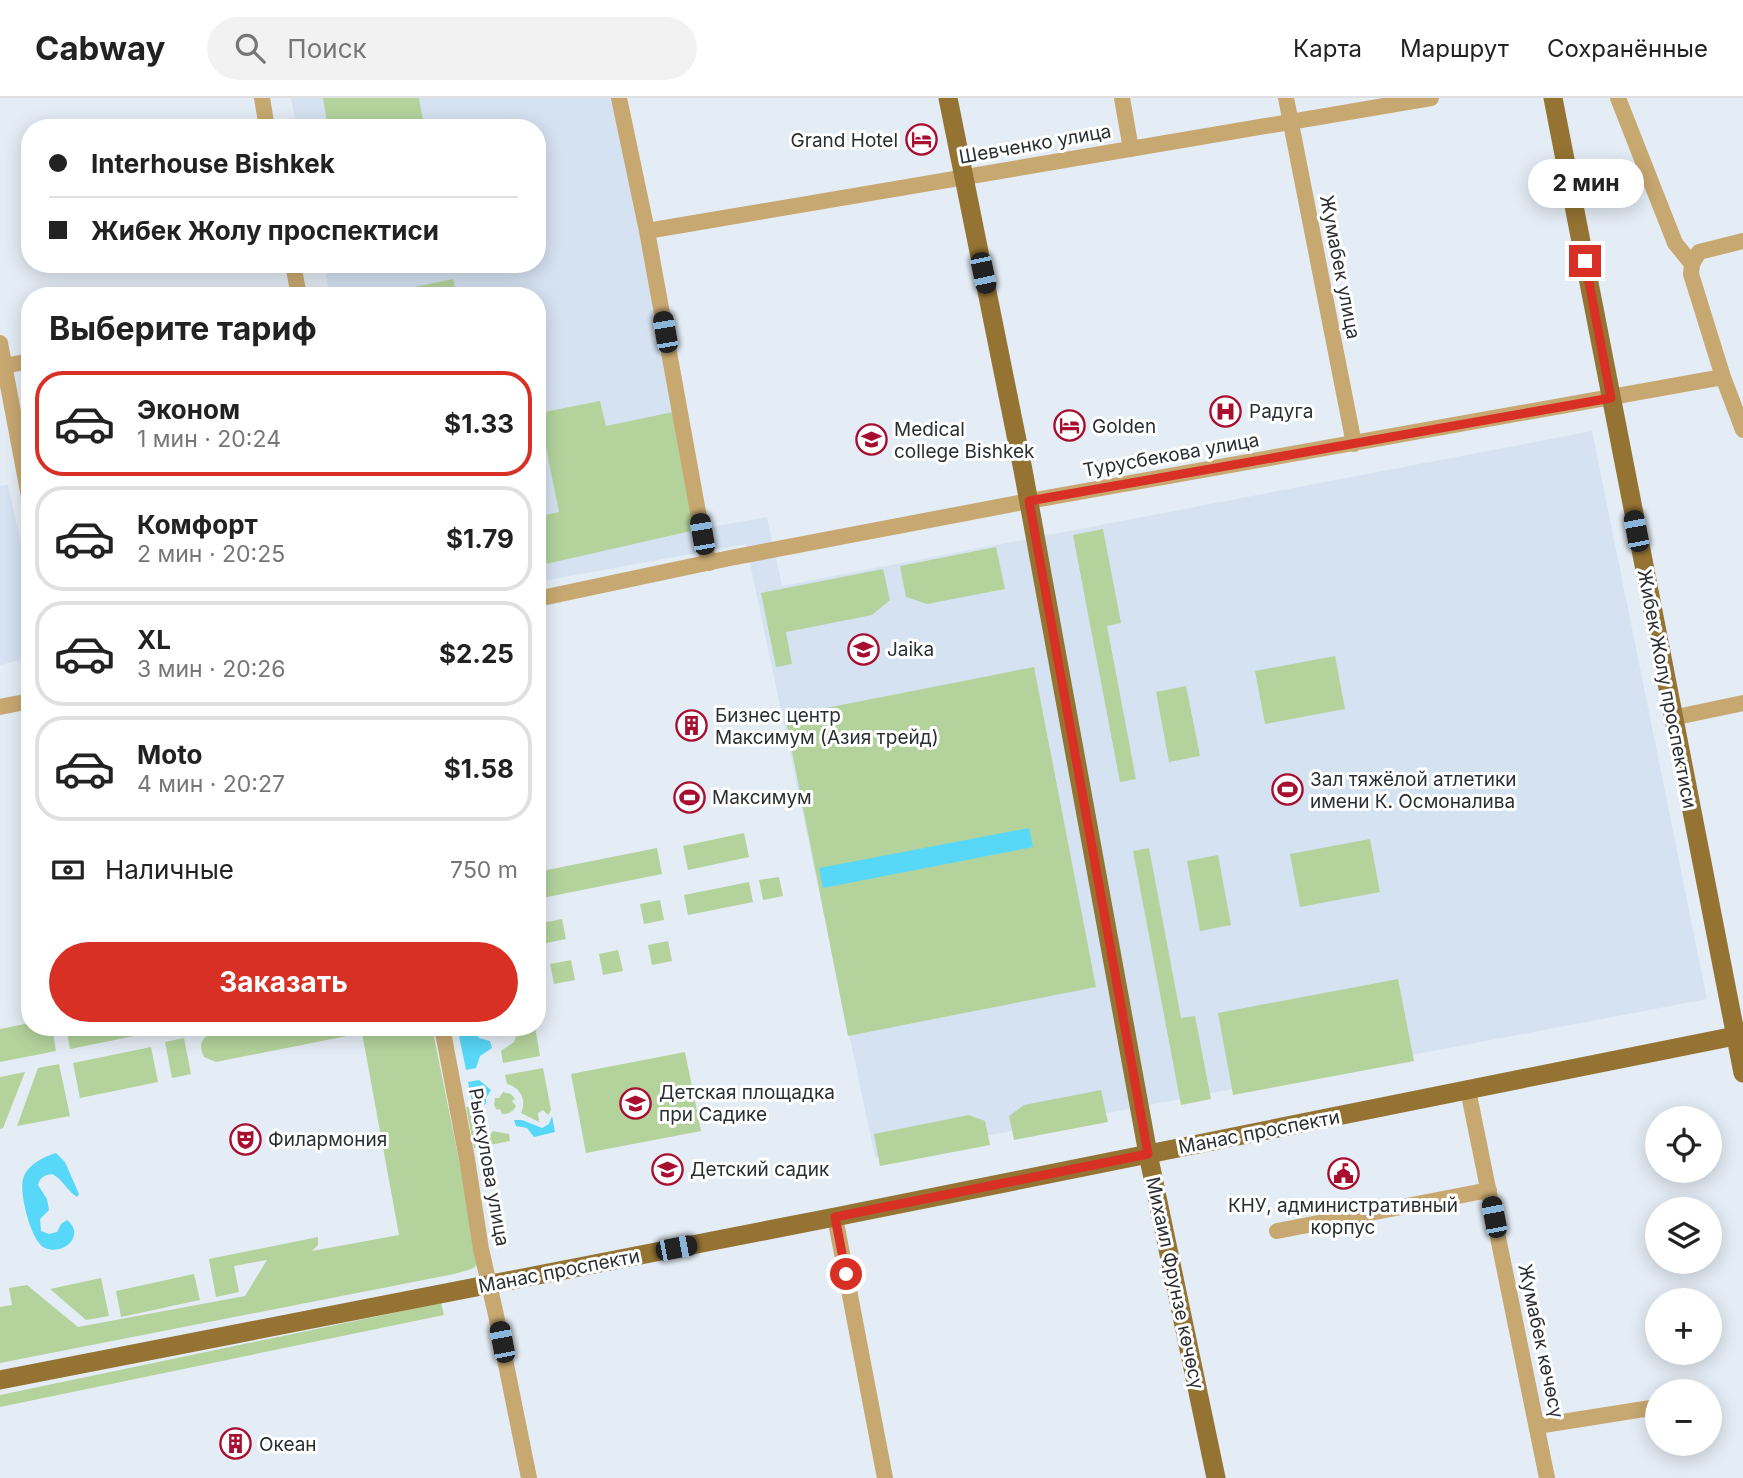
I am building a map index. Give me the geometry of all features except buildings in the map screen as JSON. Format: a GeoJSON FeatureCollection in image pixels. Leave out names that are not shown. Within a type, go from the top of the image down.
{"type":"FeatureCollection","features":[{"type":"Feature","properties":{"kind":"main road","name":"Михаил Фрунзе көчөсү"},"geometry":{"type":"LineString","coordinates":[[948,98],[1029,501],[1148,1154],[1216,1478]]}},
{"type":"Feature","properties":{"kind":"main road","name":"Жибек Жолу проспектиси"},"geometry":{"type":"LineString","coordinates":[[1553,98],[1672,719],[1739,1035],[1743,1073]]}},
{"type":"Feature","properties":{"kind":"main road","name":"Манас проспекти"},"geometry":{"type":"LineString","coordinates":[[0,1380],[835,1217],[1739,1035]]}},
{"type":"Feature","properties":{"kind":"street"},"geometry":{"type":"LineString","coordinates":[[262,98],[266,119]]}},
{"type":"Feature","properties":{"kind":"street"},"geometry":{"type":"LineString","coordinates":[[619,98],[647,231],[709,563]]}},
{"type":"Feature","properties":{"kind":"street"},"geometry":{"type":"LineString","coordinates":[[1122,98],[1131,149]]}},
{"type":"Feature","properties":{"kind":"street","name":"Жумабек улица"},"geometry":{"type":"LineString","coordinates":[[1286,98],[1354,444]]}},
{"type":"Feature","properties":{"kind":"street","name":"Шевченко улица"},"geometry":{"type":"LineString","coordinates":[[647,231],[1431,98]]}},
{"type":"Feature","properties":{"kind":"street"},"geometry":{"type":"LineString","coordinates":[[1618,98],[1675,243],[1692,264]]}},
{"type":"Feature","properties":{"kind":"street"},"geometry":{"type":"LineString","coordinates":[[1743,241],[1699,252],[1692,264],[1691,274],[1723,377],[1743,430]]}},
{"type":"Feature","properties":{"kind":"street"},"geometry":{"type":"LineString","coordinates":[[0,343],[21,455]]}},
{"type":"Feature","properties":{"kind":"street"},"geometry":{"type":"LineString","coordinates":[[4,366],[21,363]]}},
{"type":"Feature","properties":{"kind":"street","name":"Турусбекова улица"},"geometry":{"type":"LineString","coordinates":[[546,597],[1029,501],[1723,377]]}},
{"type":"Feature","properties":{"kind":"street"},"geometry":{"type":"LineString","coordinates":[[0,707],[21,703]]}},
{"type":"Feature","properties":{"kind":"street"},"geometry":{"type":"LineString","coordinates":[[1672,719],[1743,703]]}},
{"type":"Feature","properties":{"kind":"street","name":"Рыскулова улица"},"geometry":{"type":"LineString","coordinates":[[444,1036],[481,1249],[529,1478]]}},
{"type":"Feature","properties":{"kind":"street","name":"Жумабек көчөсү"},"geometry":{"type":"LineString","coordinates":[[1468,1090],[1547,1478]]}},
{"type":"Feature","properties":{"kind":"street"},"geometry":{"type":"LineString","coordinates":[[1277,1231],[1489,1190]]}},
{"type":"Feature","properties":{"kind":"street"},"geometry":{"type":"LineString","coordinates":[[835,1217],[885,1478]]}},
{"type":"Feature","properties":{"kind":"street"},"geometry":{"type":"LineString","coordinates":[[1537,1426],[1645,1409]]}},
{"type":"Feature","properties":{"kind":"shaded area"},"geometry":{"type":"Polygon","coordinates":[[[291,98],[613,98],[700,529],[767,517],[782,586],[1592,431],[1707,999],[875,1157],[746,544],[546,580],[546,287],[328,287],[326,273],[546,273],[546,119],[295,119],[291,98]]]}},
{"type":"Feature","properties":{"kind":"shaded area"},"geometry":{"type":"Polygon","coordinates":[[[8,485],[21,544],[21,660],[0,665],[0,486],[8,485]]]}},
{"type":"Feature","properties":{"kind":"green space"},"geometry":{"type":"Polygon","coordinates":[[[323,98],[419,98],[423,119],[326,119],[323,98]]]}},
{"type":"Feature","properties":{"kind":"green space"},"geometry":{"type":"Polygon","coordinates":[[[453,279],[455,287],[414,287],[453,279]]]}},
{"type":"Feature","properties":{"kind":"green space"},"geometry":{"type":"Polygon","coordinates":[[[600,401],[606,426],[678,411],[700,529],[546,564],[546,515],[559,512],[546,448],[546,412],[600,401]]]}},
{"type":"Feature","properties":{"kind":"green space"},"geometry":{"type":"Polygon","coordinates":[[[1103,529],[1121,623],[1107,626],[1136,779],[1120,782],[1073,535],[1103,529]]]}},
{"type":"Feature","properties":{"kind":"green space"},"geometry":{"type":"Polygon","coordinates":[[[996,547],[1005,589],[927,604],[906,597],[900,566],[996,547]]]}},
{"type":"Feature","properties":{"kind":"green space"},"geometry":{"type":"Polygon","coordinates":[[[883,569],[890,600],[872,615],[786,632],[792,664],[776,667],[761,593],[883,569]]]}},
{"type":"Feature","properties":{"kind":"green space"},"geometry":{"type":"Polygon","coordinates":[[[1335,656],[1345,709],[1265,724],[1255,671],[1335,656]]]}},
{"type":"Feature","properties":{"kind":"green space"},"geometry":{"type":"Polygon","coordinates":[[[1034,667],[1096,987],[848,1036],[785,716],[1034,667]]]}},
{"type":"Feature","properties":{"kind":"green space"},"geometry":{"type":"Polygon","coordinates":[[[1186,686],[1200,756],[1169,762],[1156,692],[1186,686]]]}},
{"type":"Feature","properties":{"kind":"green space"},"geometry":{"type":"Polygon","coordinates":[[[744,833],[749,857],[688,870],[683,846],[744,833]]]}},
{"type":"Feature","properties":{"kind":"green space"},"geometry":{"type":"Polygon","coordinates":[[[1370,839],[1380,892],[1300,907],[1290,854],[1370,839]]]}},
{"type":"Feature","properties":{"kind":"green space"},"geometry":{"type":"Polygon","coordinates":[[[657,848],[662,874],[546,897],[546,870],[657,848]]]}},
{"type":"Feature","properties":{"kind":"green space"},"geometry":{"type":"Polygon","coordinates":[[[1149,848],[1181,1018],[1195,1016],[1211,1099],[1181,1105],[1133,851],[1149,848]]]}},
{"type":"Feature","properties":{"kind":"green space"},"geometry":{"type":"Polygon","coordinates":[[[1218,855],[1231,925],[1200,931],[1187,861],[1218,855]]]}},
{"type":"Feature","properties":{"kind":"green space"},"geometry":{"type":"Polygon","coordinates":[[[779,877],[783,896],[763,900],[759,880],[779,877]]]}},
{"type":"Feature","properties":{"kind":"green space"},"geometry":{"type":"Polygon","coordinates":[[[749,882],[753,902],[688,915],[684,895],[749,882]]]}},
{"type":"Feature","properties":{"kind":"green space"},"geometry":{"type":"Polygon","coordinates":[[[660,900],[664,920],[644,924],[640,904],[660,900]]]}},
{"type":"Feature","properties":{"kind":"green space"},"geometry":{"type":"Polygon","coordinates":[[[562,919],[566,939],[546,943],[546,922],[562,919]]]}},
{"type":"Feature","properties":{"kind":"green space"},"geometry":{"type":"Polygon","coordinates":[[[668,941],[672,961],[652,965],[648,945],[668,941]]]}},
{"type":"Feature","properties":{"kind":"green space"},"geometry":{"type":"Polygon","coordinates":[[[618,950],[623,971],[603,975],[599,954],[618,950]]]}},
{"type":"Feature","properties":{"kind":"green space"},"geometry":{"type":"Polygon","coordinates":[[[571,960],[575,980],[554,984],[550,964],[571,960]]]}},
{"type":"Feature","properties":{"kind":"green space"},"geometry":{"type":"Polygon","coordinates":[[[1398,979],[1414,1061],[1233,1095],[1218,1013],[1398,979]]]}},
{"type":"Feature","properties":{"kind":"green space"},"geometry":{"type":"Polygon","coordinates":[[[21,1025],[21,1036],[54,1036],[56,1051],[0,1062],[0,1029],[21,1025]]]}},
{"type":"Feature","properties":{"kind":"green space"},"geometry":{"type":"Polygon","coordinates":[[[68,1036],[134,1036],[70,1049],[68,1036]]]}},
{"type":"Feature","properties":{"kind":"green space"},"geometry":{"type":"Polygon","coordinates":[[[347,1036],[216,1062],[204,1057],[201,1049],[205,1038],[347,1036]]]}},
{"type":"Feature","properties":{"kind":"green space"},"geometry":{"type":"Polygon","coordinates":[[[363,1036],[434,1036],[477,1249],[477,1265],[454,1274],[0,1363],[0,1307],[12,1305],[9,1288],[27,1285],[78,1327],[245,1296],[267,1260],[234,1266],[239,1292],[216,1297],[209,1259],[318,1237],[318,1245],[312,1251],[399,1235],[363,1036]]]}},
{"type":"Feature","properties":{"kind":"green space"},"geometry":{"type":"Polygon","coordinates":[[[516,1036],[537,1036],[540,1056],[503,1063],[501,1051],[514,1042],[516,1036]]]}},
{"type":"Feature","properties":{"kind":"green space"},"geometry":{"type":"Polygon","coordinates":[[[184,1038],[191,1074],[172,1078],[165,1042],[184,1038]]]}},
{"type":"Feature","properties":{"kind":"green space"},"geometry":{"type":"Polygon","coordinates":[[[151,1047],[158,1082],[80,1098],[73,1063],[151,1047]]]}},
{"type":"Feature","properties":{"kind":"green space","name":"Детская площадка при Садике"},"geometry":{"type":"Polygon","coordinates":[[[685,1052],[701,1131],[586,1153],[571,1074],[685,1052]]]}},
{"type":"Feature","properties":{"kind":"green space"},"geometry":{"type":"Polygon","coordinates":[[[59,1064],[70,1116],[17,1126],[38,1068],[59,1064]]]}},
{"type":"Feature","properties":{"kind":"green space"},"geometry":{"type":"Polygon","coordinates":[[[543,1068],[551,1110],[548,1115],[543,1110],[538,1113],[539,1122],[521,1113],[522,1095],[507,1084],[505,1075],[543,1068]]]}},
{"type":"Feature","properties":{"kind":"green space"},"geometry":{"type":"Polygon","coordinates":[[[25,1072],[3,1128],[0,1129],[0,1077],[25,1072]]]}},
{"type":"Feature","properties":{"kind":"green space"},"geometry":{"type":"Polygon","coordinates":[[[1101,1090],[1108,1122],[1014,1140],[1009,1116],[1024,1105],[1101,1090]]]}},
{"type":"Feature","properties":{"kind":"green space"},"geometry":{"type":"Polygon","coordinates":[[[503,1092],[511,1094],[515,1099],[512,1101],[516,1106],[514,1110],[507,1114],[502,1114],[494,1105],[495,1098],[499,1098],[503,1092]]]}},
{"type":"Feature","properties":{"kind":"green space"},"geometry":{"type":"Polygon","coordinates":[[[473,1106],[479,1117],[476,1122],[488,1128],[487,1133],[491,1134],[493,1131],[509,1134],[510,1141],[474,1148],[466,1107],[473,1106]]]}},
{"type":"Feature","properties":{"kind":"green space"},"geometry":{"type":"Polygon","coordinates":[[[969,1115],[985,1121],[990,1145],[880,1166],[874,1134],[969,1115]]]}},
{"type":"Feature","properties":{"kind":"green space"},"geometry":{"type":"Polygon","coordinates":[[[194,1274],[200,1300],[121,1317],[116,1291],[194,1274]]]}},
{"type":"Feature","properties":{"kind":"green space"},"geometry":{"type":"Polygon","coordinates":[[[101,1278],[109,1316],[86,1320],[50,1289],[101,1278]]]}},
{"type":"Feature","properties":{"kind":"green space"},"geometry":{"type":"Polygon","coordinates":[[[441,1303],[444,1315],[0,1407],[0,1395],[441,1303]]]}},
{"type":"Feature","properties":{"kind":"water"},"geometry":{"type":"Polygon","coordinates":[[[1029,828],[1033,847],[823,888],[819,868],[1029,828]]]}},
{"type":"Feature","properties":{"kind":"water"},"geometry":{"type":"Polygon","coordinates":[[[459,1036],[478,1036],[490,1041],[492,1048],[480,1056],[476,1068],[466,1070],[459,1036]]]}},
{"type":"Feature","properties":{"kind":"water"},"geometry":{"type":"Polygon","coordinates":[[[479,1080],[491,1090],[486,1104],[479,1106],[472,1102],[468,1082],[479,1080]]]}},
{"type":"Feature","properties":{"kind":"water"},"geometry":{"type":"Polygon","coordinates":[[[552,1116],[555,1132],[534,1137],[527,1128],[516,1126],[514,1120],[522,1120],[542,1128],[549,1124],[552,1116]]]}},
{"type":"Feature","properties":{"kind":"water"},"geometry":{"type":"Polygon","coordinates":[[[56,1153],[65,1162],[79,1194],[77,1197],[52,1174],[43,1177],[39,1182],[49,1210],[40,1219],[41,1231],[49,1234],[57,1232],[67,1220],[74,1232],[70,1243],[52,1250],[45,1248],[35,1237],[27,1216],[22,1186],[25,1174],[32,1166],[56,1153]]]}},
{"type":"Feature","properties":{"kind":"place","name":"Grand Hotel"},"geometry":{"type":"Point","coordinates":[921,140]}},
{"type":"Feature","properties":{"kind":"place","name":"Радуга"},"geometry":{"type":"Point","coordinates":[1226,411]}},
{"type":"Feature","properties":{"kind":"place","name":"Golden"},"geometry":{"type":"Point","coordinates":[1069,426]}},
{"type":"Feature","properties":{"kind":"place","name":"Medical college Bishkek"},"geometry":{"type":"Point","coordinates":[871,440]}},
{"type":"Feature","properties":{"kind":"place","name":"Jaika"},"geometry":{"type":"Point","coordinates":[864,649]}},
{"type":"Feature","properties":{"kind":"place","name":"Бизнес центр Максимум (Азия трейд)"},"geometry":{"type":"Point","coordinates":[692,726]}},
{"type":"Feature","properties":{"kind":"place","name":"Зал тяжёлой атлетики имени К. Осмоналива"},"geometry":{"type":"Point","coordinates":[1287,790]}},
{"type":"Feature","properties":{"kind":"place","name":"Максимум"},"geometry":{"type":"Point","coordinates":[689,797]}},
{"type":"Feature","properties":{"kind":"place","name":"Детская площадка при Садике"},"geometry":{"type":"Point","coordinates":[636,1103]}},
{"type":"Feature","properties":{"kind":"place","name":"Филармония"},"geometry":{"type":"Point","coordinates":[245,1139]}},
{"type":"Feature","properties":{"kind":"place","name":"Детский садик"},"geometry":{"type":"Point","coordinates":[667,1169]}},
{"type":"Feature","properties":{"kind":"place","name":"КНУ, административный корпус"},"geometry":{"type":"Point","coordinates":[1343,1174]}},
{"type":"Feature","properties":{"kind":"place","name":"Океан"},"geometry":{"type":"Point","coordinates":[236,1444]}},
{"type":"Feature","properties":{"kind":"route"},"geometry":{"type":"LineString","coordinates":[[846,1274],[835,1217],[1148,1154],[1029,501],[1611,398],[1585,261]]}}]}
